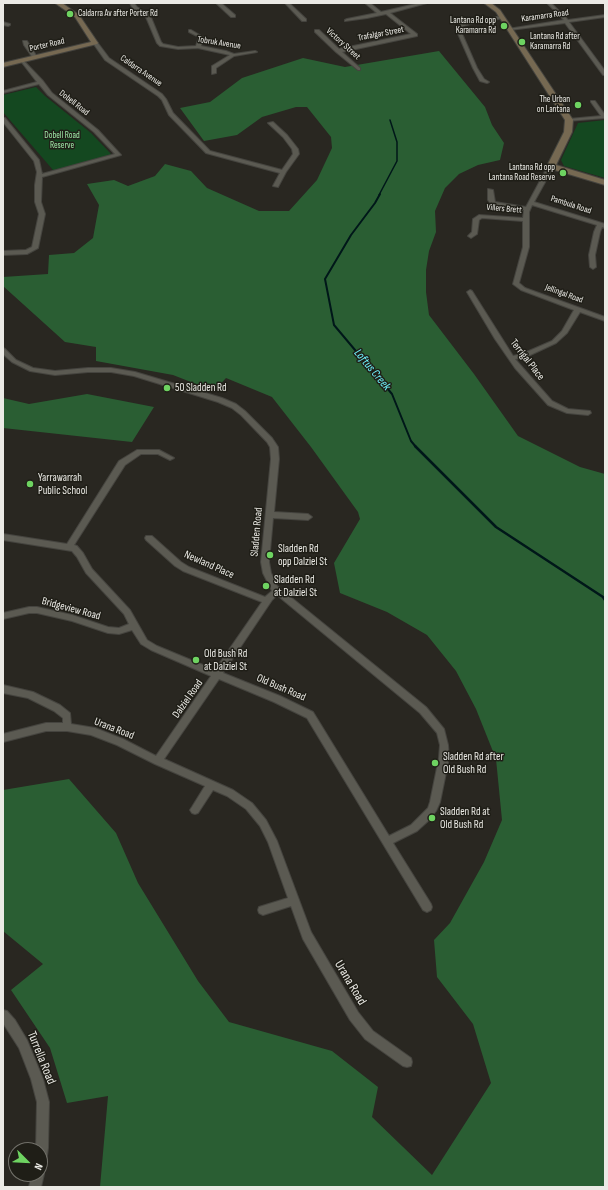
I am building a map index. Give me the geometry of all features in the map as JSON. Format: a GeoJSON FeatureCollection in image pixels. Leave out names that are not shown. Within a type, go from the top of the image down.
{"type":"FeatureCollection","features":[{"type":"Feature","properties":{"kind":"street","name":"Caldarra Avenue"},"geometry":{"type":"LineString","coordinates":[[58,3],[77,16],[107,60],[160,95],[164,99],[171,114],[208,152],[283,172]]}},
{"type":"Feature","properties":{"kind":"street","name":"Tobruk Avenue"},"geometry":{"type":"LineString","coordinates":[[132,3],[135,8],[148,16],[159,43],[171,47],[198,47],[226,52],[233,55],[255,52]]}},
{"type":"Feature","properties":{"kind":"street"},"geometry":{"type":"LineString","coordinates":[[218,3],[233,16]]}},
{"type":"Feature","properties":{"kind":"street"},"geometry":{"type":"LineString","coordinates":[[287,3],[304,20]]}},
{"type":"Feature","properties":{"kind":"street"},"geometry":{"type":"LineString","coordinates":[[367,3],[380,14]]}},
{"type":"Feature","properties":{"kind":"street"},"geometry":{"type":"LineString","coordinates":[[346,20],[380,14],[424,3]]}},
{"type":"Feature","properties":{"kind":"street"},"geometry":{"type":"LineString","coordinates":[[487,3],[496,8],[569,120],[568,132],[527,209],[526,220]]}},
{"type":"Feature","properties":{"kind":"street"},"geometry":{"type":"LineString","coordinates":[[549,3],[567,21],[605,74]]}},
{"type":"Feature","properties":{"kind":"street","name":"Trafalgar Street"},"geometry":{"type":"LineString","coordinates":[[338,51],[415,35],[386,12]]}},
{"type":"Feature","properties":{"kind":"street","name":"Karamarra Road"},"geometry":{"type":"LineString","coordinates":[[510,29],[605,16]]}},
{"type":"Feature","properties":{"kind":"street"},"geometry":{"type":"LineString","coordinates":[[487,82],[482,80],[475,68],[458,28],[469,23],[502,17]]}},
{"type":"Feature","properties":{"kind":"street"},"geometry":{"type":"LineString","coordinates":[[191,31],[201,37],[198,47]]}},
{"type":"Feature","properties":{"kind":"street","name":"Victory Street"},"geometry":{"type":"LineString","coordinates":[[317,31],[358,69]]}},
{"type":"Feature","properties":{"kind":"street"},"geometry":{"type":"LineString","coordinates":[[25,42],[35,57]]}},
{"type":"Feature","properties":{"kind":"street","name":"Porter Road"},"geometry":{"type":"LineString","coordinates":[[3,65],[95,43]]}},
{"type":"Feature","properties":{"kind":"street"},"geometry":{"type":"LineString","coordinates":[[214,73],[214,67],[233,55]]}},
{"type":"Feature","properties":{"kind":"street","name":"Dobell Road"},"geometry":{"type":"LineString","coordinates":[[22,60],[50,94],[96,131],[117,156],[124,161]]}},
{"type":"Feature","properties":{"kind":"street"},"geometry":{"type":"LineString","coordinates":[[3,92],[41,82]]}},
{"type":"Feature","properties":{"kind":"street"},"geometry":{"type":"LineString","coordinates":[[593,102],[604,117]]}},
{"type":"Feature","properties":{"kind":"street"},"geometry":{"type":"LineString","coordinates":[[569,120],[604,117]]}},
{"type":"Feature","properties":{"kind":"street"},"geometry":{"type":"LineString","coordinates":[[3,119],[36,161],[40,176],[37,197],[42,214],[35,248],[27,252],[3,253]]}},
{"type":"Feature","properties":{"kind":"street"},"geometry":{"type":"LineString","coordinates":[[271,122],[285,136],[295,149],[296,154],[283,172],[276,186]]}},
{"type":"Feature","properties":{"kind":"street"},"geometry":{"type":"LineString","coordinates":[[40,176],[117,156]]}},
{"type":"Feature","properties":{"kind":"street"},"geometry":{"type":"LineString","coordinates":[[551,166],[605,183]]}},
{"type":"Feature","properties":{"kind":"street"},"geometry":{"type":"LineString","coordinates":[[490,190],[490,200],[527,209]]}},
{"type":"Feature","properties":{"kind":"street","name":"Pambula Road"},"geometry":{"type":"LineString","coordinates":[[531,203],[603,225]]}},
{"type":"Feature","properties":{"kind":"street","name":"Villers Brett"},"geometry":{"type":"LineString","coordinates":[[471,236],[475,232],[476,219],[481,216],[526,220]]}},
{"type":"Feature","properties":{"kind":"street","name":"Jellingal Road"},"geometry":{"type":"LineString","coordinates":[[526,220],[526,247],[516,282],[517,286],[605,319]]}},
{"type":"Feature","properties":{"kind":"street"},"geometry":{"type":"LineString","coordinates":[[593,267],[592,255],[597,229],[603,225]]}},
{"type":"Feature","properties":{"kind":"street","name":"Terrigal Place"},"geometry":{"type":"LineString","coordinates":[[470,292],[511,358],[550,403],[566,411],[588,413]]}},
{"type":"Feature","properties":{"kind":"street"},"geometry":{"type":"LineString","coordinates":[[511,358],[524,356],[554,342],[564,332],[578,309]]}},
{"type":"Feature","properties":{"kind":"street","name":"Sladden Road"},"geometry":{"type":"LineString","coordinates":[[3,350],[14,361],[32,370],[55,373],[94,370],[123,372],[207,396],[234,406],[263,433],[274,447],[275,458],[266,550],[266,568],[269,578],[277,591],[423,710],[441,732],[444,745],[444,758],[435,802],[431,811],[414,828],[388,841]]}},
{"type":"Feature","properties":{"kind":"street"},"geometry":{"type":"LineString","coordinates":[[3,537],[70,546],[122,463],[140,452],[159,452],[170,458]]}},
{"type":"Feature","properties":{"kind":"street"},"geometry":{"type":"LineString","coordinates":[[270,515],[308,517]]}},
{"type":"Feature","properties":{"kind":"street","name":"Newland Place"},"geometry":{"type":"LineString","coordinates":[[149,538],[178,564],[186,569],[268,601]]}},
{"type":"Feature","properties":{"kind":"street","name":"Old Bush Road"},"geometry":{"type":"LineString","coordinates":[[70,546],[76,549],[89,571],[127,612],[144,642],[154,648],[218,674],[304,711],[310,715],[388,841],[426,907]]}},
{"type":"Feature","properties":{"kind":"street","name":"Dalziel Road"},"geometry":{"type":"LineString","coordinates":[[158,761],[272,595],[277,591]]}},
{"type":"Feature","properties":{"kind":"street","name":"Bridgeview Road"},"geometry":{"type":"LineString","coordinates":[[3,616],[29,610],[37,610],[72,618],[108,630],[119,631],[134,626]]}},
{"type":"Feature","properties":{"kind":"street"},"geometry":{"type":"LineString","coordinates":[[3,689],[30,695],[57,708],[68,716],[67,727]]}},
{"type":"Feature","properties":{"kind":"street","name":"Urana Road"},"geometry":{"type":"LineString","coordinates":[[3,738],[32,730],[67,727],[104,735],[240,800],[257,814],[263,823],[272,841],[293,901],[307,935],[354,1016],[370,1035],[407,1062]]}},
{"type":"Feature","properties":{"kind":"street"},"geometry":{"type":"LineString","coordinates":[[195,810],[211,785]]}},
{"type":"Feature","properties":{"kind":"street"},"geometry":{"type":"LineString","coordinates":[[263,910],[293,901]]}},
{"type":"Feature","properties":{"kind":"street","name":"Turrella Road"},"geometry":{"type":"LineString","coordinates":[[3,1015],[11,1024],[24,1044],[37,1079],[43,1102],[42,1142]]}},
{"type":"Feature","properties":{"kind":"green space"},"geometry":{"type":"Polygon","coordinates":[[[439,51],[485,107],[492,125],[504,143],[500,160],[478,165],[459,174],[445,188],[435,211],[436,232],[429,251],[426,270],[426,292],[429,315],[474,374],[518,436],[580,467],[605,474],[605,1187],[100,1187],[108,1096],[67,1103],[50,1048],[11,990],[43,964],[3,931],[3,790],[69,779],[116,833],[138,883],[198,981],[229,1022],[332,1051],[378,1087],[372,1117],[432,1175],[491,1083],[473,1024],[437,977],[434,940],[450,923],[484,862],[502,820],[496,759],[476,709],[456,671],[427,635],[387,612],[340,593],[334,563],[360,519],[358,512],[311,447],[272,397],[226,378],[214,391],[173,375],[96,361],[96,347],[65,342],[3,286],[3,277],[48,274],[49,255],[74,253],[93,238],[99,205],[87,184],[114,180],[128,186],[155,176],[165,164],[191,171],[207,188],[259,211],[289,211],[317,180],[332,148],[331,137],[307,107],[296,107],[262,117],[237,135],[204,141],[180,108],[210,102],[242,78],[303,58],[345,67],[439,51]]]}},
{"type":"Feature","properties":{"kind":"green space","name":"Dobell Road Reserve"},"geometry":{"type":"Polygon","coordinates":[[[36,87],[91,133],[111,154],[109,156],[56,171],[53,170],[3,112],[3,95],[36,87]]]}},
{"type":"Feature","properties":{"kind":"green space"},"geometry":{"type":"Polygon","coordinates":[[[605,120],[605,178],[564,166],[561,160],[578,123],[605,120]]]}},
{"type":"Feature","properties":{"kind":"green space"},"geometry":{"type":"Polygon","coordinates":[[[87,394],[154,407],[132,442],[3,428],[3,398],[29,404],[87,394]]]}},
{"type":"Feature","properties":{"kind":"waterway","name":"Loftus Creek"},"geometry":{"type":"LineString","coordinates":[[379,195],[397,161],[397,142],[390,120]]}},
{"type":"Feature","properties":{"kind":"waterway","name":"Loftus Creek"},"geometry":{"type":"LineString","coordinates":[[380,194],[351,235],[325,279],[334,325],[392,394],[411,441],[416,447]]}},
{"type":"Feature","properties":{"kind":"waterway","name":"Loftus Creek"},"geometry":{"type":"LineString","coordinates":[[416,447],[496,527],[603,597],[605,600]]}},
{"type":"Feature","properties":{"kind":"place","name":"Caldarra Av after Porter Rd"},"geometry":{"type":"Point","coordinates":[70,14]}},
{"type":"Feature","properties":{"kind":"place","name":"Lantana Rd opp Karamarra Rd"},"geometry":{"type":"Point","coordinates":[504,26]}},
{"type":"Feature","properties":{"kind":"place","name":"Lantana Rd after Karamarra Rd"},"geometry":{"type":"Point","coordinates":[522,42]}},
{"type":"Feature","properties":{"kind":"place","name":"The Urban on Lantana"},"geometry":{"type":"Point","coordinates":[578,105]}},
{"type":"Feature","properties":{"kind":"place","name":"Lantana Rd opp Lantana Road Reserve"},"geometry":{"type":"Point","coordinates":[563,173]}},
{"type":"Feature","properties":{"kind":"place","name":"50 Sladden Rd"},"geometry":{"type":"Point","coordinates":[167,388]}},
{"type":"Feature","properties":{"kind":"place","name":"Yarrawarrah Public School"},"geometry":{"type":"Point","coordinates":[30,484]}},
{"type":"Feature","properties":{"kind":"place","name":"Sladden Rd opp Dalziel St"},"geometry":{"type":"Point","coordinates":[270,555]}},
{"type":"Feature","properties":{"kind":"place","name":"Sladden Rd at Dalziel St"},"geometry":{"type":"Point","coordinates":[266,586]}},
{"type":"Feature","properties":{"kind":"place","name":"Old Bush Rd at Dalziel St"},"geometry":{"type":"Point","coordinates":[196,660]}},
{"type":"Feature","properties":{"kind":"place","name":"Sladden Rd after Old Bush Rd"},"geometry":{"type":"Point","coordinates":[435,763]}},
{"type":"Feature","properties":{"kind":"place","name":"Sladden Rd at Old Bush Rd"},"geometry":{"type":"Point","coordinates":[432,818]}}]}
